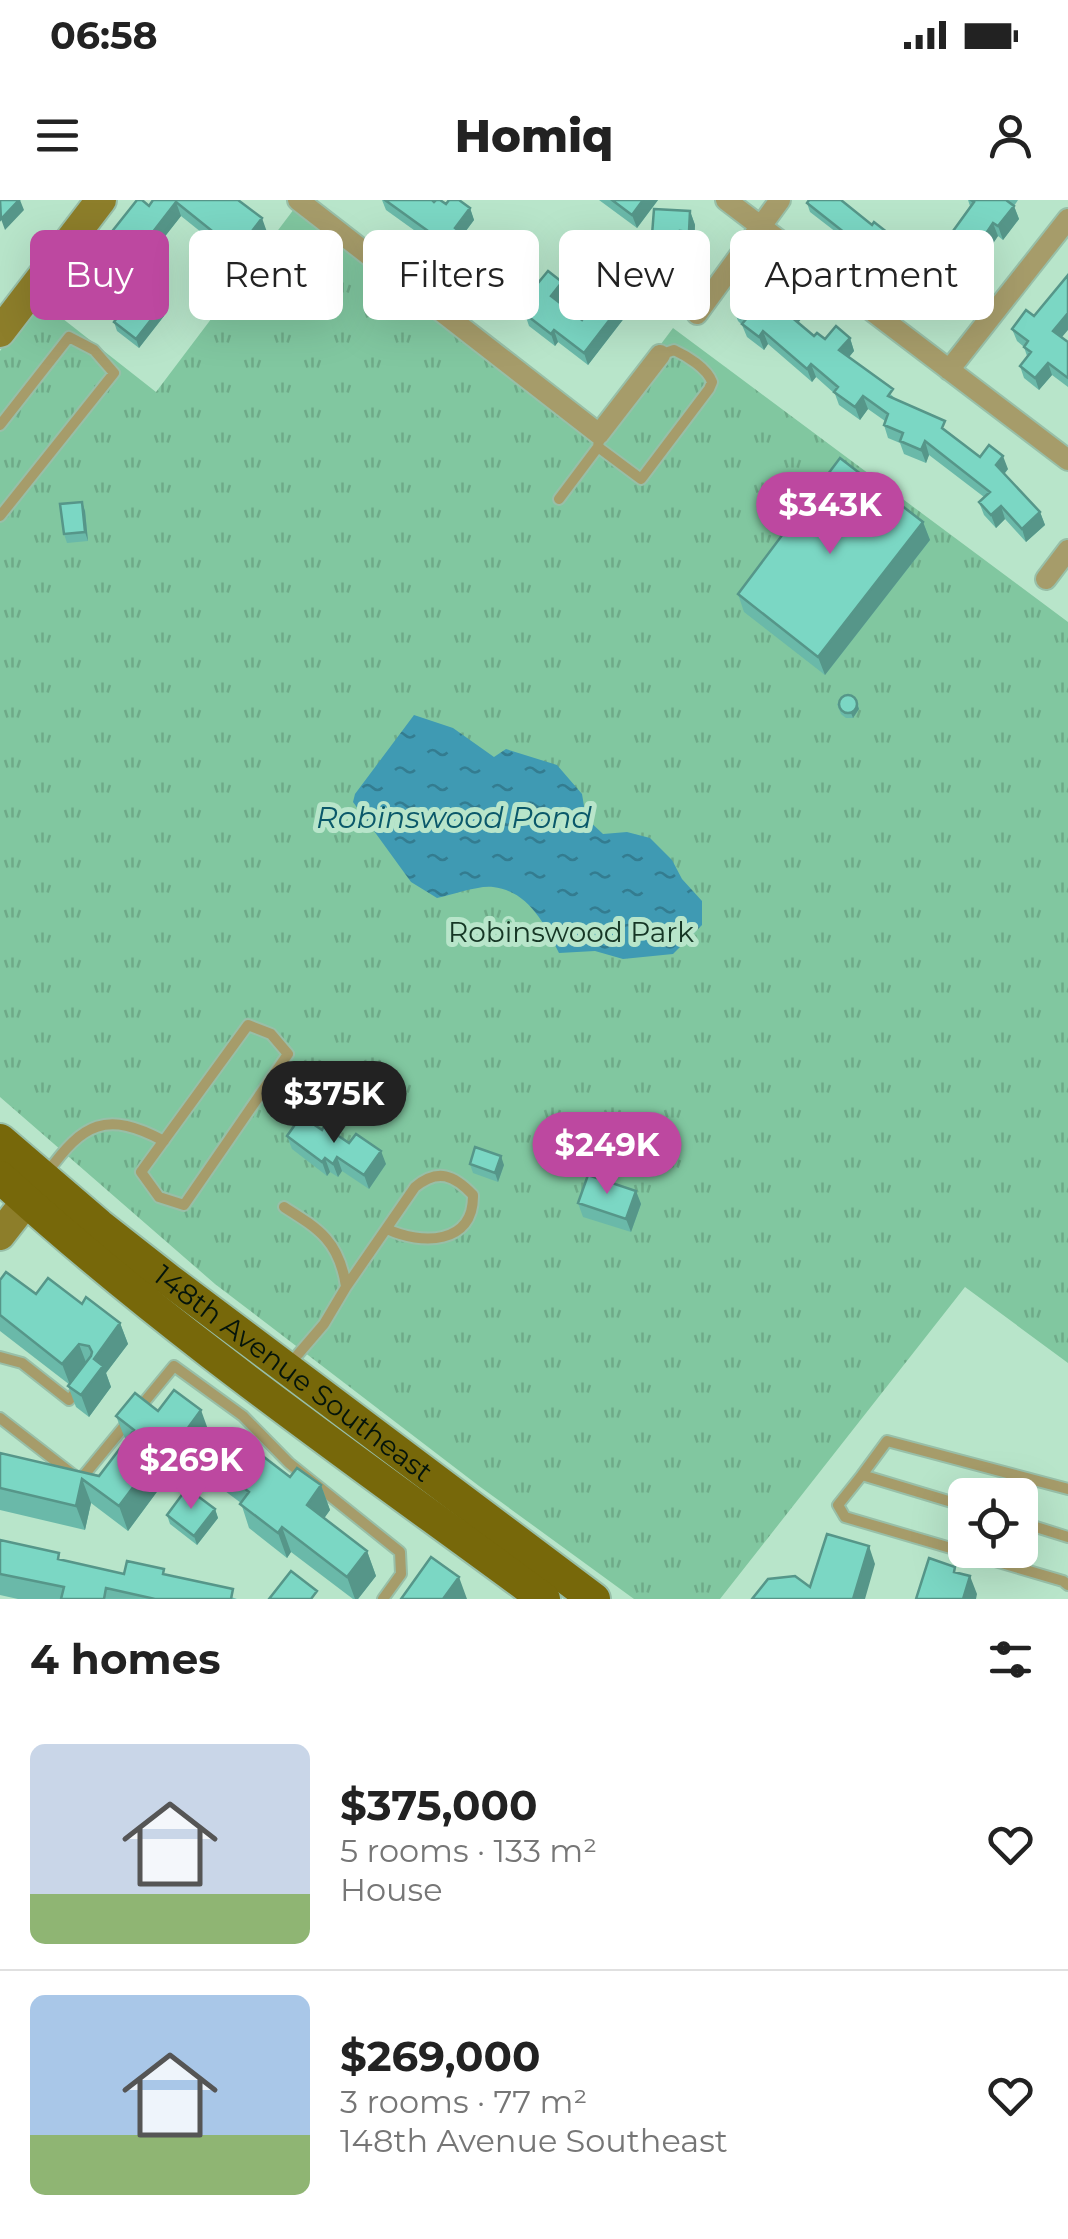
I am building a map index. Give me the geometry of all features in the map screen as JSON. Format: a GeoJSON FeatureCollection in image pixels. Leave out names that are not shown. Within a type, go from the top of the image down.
{"type":"FeatureCollection","features":[{"type":"Feature","properties":{"kind":"main road","name":"148th Avenue Southeast"},"geometry":{"type":"LineString","coordinates":[[0,1140],[35,1190],[188,1335],[253,1403],[544,1599]]}},
{"type":"Feature","properties":{"kind":"main road","name":"148th Avenue Southeast"},"geometry":{"type":"LineString","coordinates":[[0,1177],[35,1190],[169,1280],[594,1599]]}},
{"type":"Feature","properties":{"kind":"street"},"geometry":{"type":"LineString","coordinates":[[298,200],[599,440],[660,355]]}},
{"type":"Feature","properties":{"kind":"street"},"geometry":{"type":"LineString","coordinates":[[726,200],[1068,460]]}},
{"type":"Feature","properties":{"kind":"street"},"geometry":{"type":"LineString","coordinates":[[710,296],[780,200]]}},
{"type":"Feature","properties":{"kind":"street"},"geometry":{"type":"LineString","coordinates":[[0,332],[94,203]]}},
{"type":"Feature","properties":{"kind":"street"},"geometry":{"type":"LineString","coordinates":[[950,370],[1068,219]]}},
{"type":"Feature","properties":{"kind":"street"},"geometry":{"type":"LineString","coordinates":[[1046,579],[1068,550]]}},
{"type":"Feature","properties":{"kind":"street"},"geometry":{"type":"LineString","coordinates":[[0,1235],[35,1190]]}},
{"type":"Feature","properties":{"kind":"lane"},"geometry":{"type":"LineString","coordinates":[[0,425],[69,337],[94,350],[114,373],[0,516]]}},
{"type":"Feature","properties":{"kind":"lane"},"geometry":{"type":"LineString","coordinates":[[559,499],[599,440],[641,479],[709,389],[710,375],[689,359],[674,350],[660,355]]}},
{"type":"Feature","properties":{"kind":"lane"},"geometry":{"type":"LineString","coordinates":[[248,1025],[271,1034],[288,1054],[184,1205],[159,1197],[141,1172],[164,1140],[248,1025]]}},
{"type":"Feature","properties":{"kind":"lane"},"geometry":{"type":"LineString","coordinates":[[35,1190],[73,1141],[88,1129],[105,1123],[140,1128],[164,1140]]}},
{"type":"Feature","properties":{"kind":"lane"},"geometry":{"type":"LineString","coordinates":[[287,1367],[324,1324],[414,1186],[441,1176],[453,1178],[473,1195],[470,1218],[448,1236],[413,1238],[387,1228]]}},
{"type":"Feature","properties":{"kind":"lane"},"geometry":{"type":"LineString","coordinates":[[284,1207],[328,1238],[344,1271],[346,1286]]}},
{"type":"Feature","properties":{"kind":"lane"},"geometry":{"type":"LineString","coordinates":[[0,1357],[22,1363],[69,1400],[91,1373]]}},
{"type":"Feature","properties":{"kind":"lane"},"geometry":{"type":"LineString","coordinates":[[0,1418],[80,1480],[174,1366],[253,1403],[289,1464],[400,1552],[401,1574],[383,1599]]}},
{"type":"Feature","properties":{"kind":"lane"},"geometry":{"type":"LineString","coordinates":[[1068,1488],[886,1440],[838,1505],[844,1517],[1068,1585]]}},
{"type":"Feature","properties":{"kind":"lane"},"geometry":{"type":"LineString","coordinates":[[862,1476],[948,1501]]}},
{"type":"Feature","properties":{"kind":"lane"},"geometry":{"type":"LineString","coordinates":[[1038,1528],[1068,1537]]}},
{"type":"Feature","properties":{"kind":"green space","name":"Robinswood Park"},"geometry":{"type":"Polygon","coordinates":[[[294,209],[322,230],[278,230],[294,209]]]}},
{"type":"Feature","properties":{"kind":"green space","name":"Robinswood Park"},"geometry":{"type":"Polygon","coordinates":[[[343,246],[363,262],[363,320],[440,320],[592,436],[673,328],[1068,622],[1068,1363],[965,1287],[720,1599],[634,1599],[215,1284],[0,1097],[0,351],[30,312],[30,320],[64,320],[156,392],[210,320],[343,320],[343,246]]]}},
{"type":"Feature","properties":{"kind":"water","name":"Robinswood Pond"},"geometry":{"type":"Polygon","coordinates":[[[414,715],[453,728],[494,757],[506,749],[557,765],[582,794],[586,818],[603,834],[627,832],[650,838],[672,860],[682,879],[702,901],[702,925],[673,954],[623,959],[595,951],[559,953],[541,920],[516,895],[487,887],[437,898],[411,882],[353,802],[414,715]]]}},
{"type":"Feature","properties":{"kind":"building"},"geometry":{"type":"Polygon","coordinates":[[[0,200],[19,200],[1,219],[0,200]]]}},
{"type":"Feature","properties":{"kind":"building"},"geometry":{"type":"Polygon","coordinates":[[[137,200],[149,206],[153,200],[238,200],[262,218],[253,230],[211,230],[176,202],[154,230],[113,230],[137,200]]]}},
{"type":"Feature","properties":{"kind":"building"},"geometry":{"type":"Polygon","coordinates":[[[385,200],[440,200],[446,204],[459,200],[470,208],[455,228],[458,230],[427,230],[385,200]]]}},
{"type":"Feature","properties":{"kind":"building"},"geometry":{"type":"Polygon","coordinates":[[[612,200],[643,200],[632,215],[612,200]]]}},
{"type":"Feature","properties":{"kind":"building"},"geometry":{"type":"Polygon","coordinates":[[[841,200],[884,230],[841,230],[807,203],[841,200]]]}},
{"type":"Feature","properties":{"kind":"building"},"geometry":{"type":"Polygon","coordinates":[[[971,200],[1006,200],[1014,206],[998,226],[993,223],[988,230],[954,230],[974,202],[971,200]]]}},
{"type":"Feature","properties":{"kind":"building"},"geometry":{"type":"Polygon","coordinates":[[[654,209],[690,211],[689,230],[652,230],[654,209]]]}},
{"type":"Feature","properties":{"kind":"building"},"geometry":{"type":"Polygon","coordinates":[[[548,271],[559,280],[551,296],[559,302],[559,320],[609,320],[584,353],[554,330],[551,334],[533,320],[539,320],[539,282],[548,271]]]}},
{"type":"Feature","properties":{"kind":"building"},"geometry":{"type":"Polygon","coordinates":[[[1068,275],[1068,313],[1053,331],[1068,342],[1068,378],[1048,363],[1035,378],[1020,366],[1031,352],[1024,347],[1028,341],[1012,329],[1026,310],[1034,316],[1068,275]]]}},
{"type":"Feature","properties":{"kind":"building"},"geometry":{"type":"Polygon","coordinates":[[[115,320],[151,320],[136,339],[115,320]]]}},
{"type":"Feature","properties":{"kind":"building"},"geometry":{"type":"Polygon","coordinates":[[[745,320],[795,320],[814,336],[817,333],[825,339],[836,326],[850,338],[839,350],[893,389],[888,396],[945,421],[942,428],[980,457],[989,445],[1003,456],[996,465],[1040,512],[1022,529],[1001,506],[991,515],[979,502],[990,492],[925,441],[921,450],[900,441],[903,433],[884,425],[888,414],[863,396],[855,407],[834,392],[838,387],[811,364],[807,369],[763,331],[759,337],[742,324],[745,320]]]}},
{"type":"Feature","properties":{"kind":"building"},"geometry":{"type":"Polygon","coordinates":[[[840,458],[923,522],[818,657],[738,594],[840,458]]]}},
{"type":"Feature","properties":{"kind":"building"},"geometry":{"type":"Polygon","coordinates":[[[82,502],[85,532],[64,534],[60,504],[82,502]]]}},
{"type":"Feature","properties":{"kind":"building"},"geometry":{"type":"Polygon","coordinates":[[[848,695],[855,697],[855,711],[848,713],[841,711],[839,704],[841,697],[848,695]]]}},
{"type":"Feature","properties":{"kind":"building"},"geometry":{"type":"Polygon","coordinates":[[[289,1100],[300,1108],[293,1120],[281,1112],[289,1100]]]}},
{"type":"Feature","properties":{"kind":"building"},"geometry":{"type":"Polygon","coordinates":[[[301,1116],[349,1143],[356,1134],[381,1151],[364,1175],[337,1157],[333,1164],[325,1158],[322,1162],[287,1136],[301,1116]]]}},
{"type":"Feature","properties":{"kind":"building"},"geometry":{"type":"Polygon","coordinates":[[[475,1147],[501,1156],[495,1173],[470,1164],[475,1147]]]}},
{"type":"Feature","properties":{"kind":"building"},"geometry":{"type":"Polygon","coordinates":[[[588,1175],[636,1191],[626,1219],[578,1203],[588,1175]]]}},
{"type":"Feature","properties":{"kind":"building"},"geometry":{"type":"Polygon","coordinates":[[[6,1272],[36,1294],[48,1278],[82,1304],[86,1297],[120,1323],[94,1359],[103,1366],[81,1395],[68,1386],[91,1356],[89,1346],[79,1344],[62,1364],[0,1315],[0,1280],[6,1272]]]}},
{"type":"Feature","properties":{"kind":"building"},"geometry":{"type":"Polygon","coordinates":[[[174,1390],[201,1410],[174,1447],[167,1442],[119,1506],[82,1479],[76,1506],[0,1488],[0,1453],[99,1476],[134,1430],[116,1416],[135,1393],[158,1411],[174,1390]]]}},
{"type":"Feature","properties":{"kind":"building"},"geometry":{"type":"Polygon","coordinates":[[[238,1437],[290,1477],[297,1468],[321,1485],[307,1505],[367,1551],[347,1577],[282,1527],[278,1533],[240,1504],[249,1492],[216,1466],[238,1437]]]}},
{"type":"Feature","properties":{"kind":"building"},"geometry":{"type":"Polygon","coordinates":[[[187,1488],[215,1509],[194,1536],[167,1515],[187,1488]]]}},
{"type":"Feature","properties":{"kind":"building"},"geometry":{"type":"Polygon","coordinates":[[[827,1534],[869,1546],[853,1599],[752,1599],[768,1579],[795,1576],[810,1587],[827,1534]]]}},
{"type":"Feature","properties":{"kind":"building"},"geometry":{"type":"Polygon","coordinates":[[[0,1540],[59,1553],[58,1559],[124,1574],[127,1561],[164,1569],[163,1574],[233,1589],[231,1599],[155,1599],[106,1588],[104,1599],[61,1599],[64,1587],[0,1574],[0,1540]]]}},
{"type":"Feature","properties":{"kind":"building"},"geometry":{"type":"Polygon","coordinates":[[[431,1557],[459,1577],[443,1599],[401,1599],[431,1557]]]}},
{"type":"Feature","properties":{"kind":"building"},"geometry":{"type":"Polygon","coordinates":[[[929,1558],[970,1576],[963,1599],[916,1599],[929,1558]]]}},
{"type":"Feature","properties":{"kind":"building"},"geometry":{"type":"Polygon","coordinates":[[[291,1571],[317,1591],[311,1599],[269,1599],[291,1571]]]}}]}
